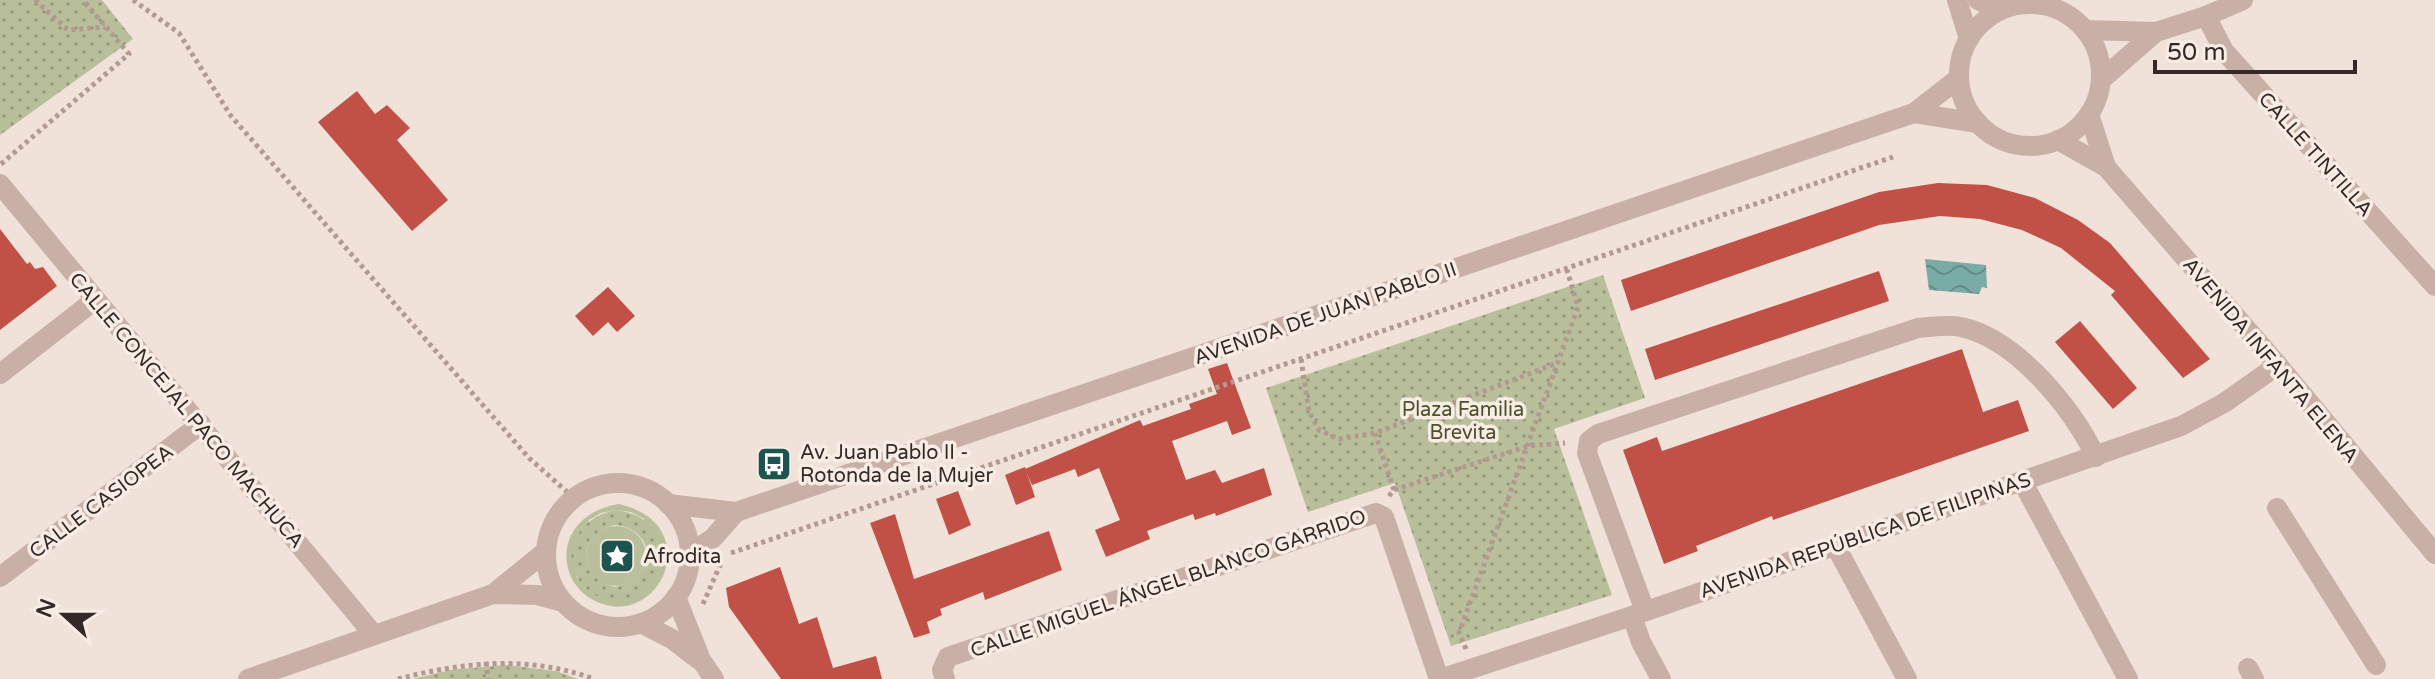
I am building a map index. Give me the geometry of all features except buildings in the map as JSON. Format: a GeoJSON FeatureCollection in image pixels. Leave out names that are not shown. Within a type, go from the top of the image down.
{"type":"FeatureCollection","features":[{"type":"Feature","properties":{"kind":"street"},"geometry":{"type":"LineString","coordinates":[[1957,0],[1969,39]]}},
{"type":"Feature","properties":{"kind":"street"},"geometry":{"type":"LineString","coordinates":[[1978,0],[2001,10]]}},
{"type":"Feature","properties":{"kind":"street"},"geometry":{"type":"LineString","coordinates":[[2085,30],[2156,32],[2243,0]]}},
{"type":"Feature","properties":{"kind":"street"},"geometry":{"type":"LineString","coordinates":[[2022,4],[2055,4],[2085,30],[2095,45],[2101,80],[2097,98],[2089,114],[2075,129],[2058,140],[2037,146],[2015,144],[1995,136],[1978,123],[1962,94],[1959,78],[1969,39],[1983,22],[2001,10],[2022,4]]}},
{"type":"Feature","properties":{"kind":"street","name":"CALLE TINTILLA"},"geometry":{"type":"LineString","coordinates":[[2206,16],[2224,51],[2435,286]]}},
{"type":"Feature","properties":{"kind":"street"},"geometry":{"type":"LineString","coordinates":[[2101,80],[2156,32]]}},
{"type":"Feature","properties":{"kind":"street","name":"AVENIDA DE JUAN PABLO II"},"geometry":{"type":"LineString","coordinates":[[668,504],[736,512],[1914,113],[1959,78]]}},
{"type":"Feature","properties":{"kind":"street","name":"AVENIDA DE JUAN PABLO II"},"geometry":{"type":"LineString","coordinates":[[1914,113],[1978,123]]}},
{"type":"Feature","properties":{"kind":"street","name":"AVENIDA INFANTA ELENA"},"geometry":{"type":"LineString","coordinates":[[2089,114],[2106,167]]}},
{"type":"Feature","properties":{"kind":"street","name":"AVENIDA INFANTA ELENA"},"geometry":{"type":"LineString","coordinates":[[2058,140],[2106,167],[2278,365],[2435,554]]}},
{"type":"Feature","properties":{"kind":"street","name":"CALLE CONCEJAL PACO MACHUCA"},"geometry":{"type":"LineString","coordinates":[[0,184],[374,635]]}},
{"type":"Feature","properties":{"kind":"street"},"geometry":{"type":"LineString","coordinates":[[0,374],[95,300]]}},
{"type":"Feature","properties":{"kind":"street"},"geometry":{"type":"LineString","coordinates":[[1661,679],[1641,642],[1639,614],[1587,453],[1589,441],[1598,434],[1918,328],[1958,326],[1984,333],[2009,347],[2083,429],[2096,457]]}},
{"type":"Feature","properties":{"kind":"street","name":"AVENIDA REPÚBLICA DE FILIPINAS"},"geometry":{"type":"LineString","coordinates":[[1439,679],[1639,614],[2181,426],[2224,403],[2278,365]]}},
{"type":"Feature","properties":{"kind":"street","name":"CALLE CASIOPEA"},"geometry":{"type":"LineString","coordinates":[[0,577],[201,424]]}},
{"type":"Feature","properties":{"kind":"street"},"geometry":{"type":"LineString","coordinates":[[2022,481],[2128,679]]}},
{"type":"Feature","properties":{"kind":"street"},"geometry":{"type":"LineString","coordinates":[[612,483],[633,485],[652,492],[668,504],[680,518],[690,554],[686,577],[676,597],[661,613],[641,623],[620,628],[599,625],[579,617],[563,602],[550,578],[546,551],[550,531],[560,513],[574,498],[592,488],[612,483]]}},
{"type":"Feature","properties":{"kind":"street"},"geometry":{"type":"LineString","coordinates":[[2277,508],[2376,665]]}},
{"type":"Feature","properties":{"kind":"street","name":"AVENIDA DE JUAN PABLO II"},"geometry":{"type":"LineString","coordinates":[[690,554],[713,538],[736,512]]}},
{"type":"Feature","properties":{"kind":"street","name":"CALLE MIGUEL ÁNGEL BLANCO GARRIDO"},"geometry":{"type":"LineString","coordinates":[[945,679],[942,670],[948,657],[1376,513],[1384,517],[1439,679]]}},
{"type":"Feature","properties":{"kind":"street"},"geometry":{"type":"LineString","coordinates":[[1835,545],[1907,679]]}},
{"type":"Feature","properties":{"kind":"street"},"geometry":{"type":"LineString","coordinates":[[248,679],[493,594],[546,551]]}},
{"type":"Feature","properties":{"kind":"street"},"geometry":{"type":"LineString","coordinates":[[493,594],[537,595],[563,602]]}},
{"type":"Feature","properties":{"kind":"street"},"geometry":{"type":"LineString","coordinates":[[676,597],[701,660],[714,679]]}},
{"type":"Feature","properties":{"kind":"street"},"geometry":{"type":"LineString","coordinates":[[641,623],[672,639],[701,660]]}},
{"type":"Feature","properties":{"kind":"path"},"geometry":{"type":"LineString","coordinates":[[35,0],[68,30],[105,27]]}},
{"type":"Feature","properties":{"kind":"path"},"geometry":{"type":"LineString","coordinates":[[0,165],[129,54],[83,0]]}},
{"type":"Feature","properties":{"kind":"path"},"geometry":{"type":"LineString","coordinates":[[133,0],[179,33],[231,116],[529,458],[574,498]]}},
{"type":"Feature","properties":{"kind":"path"},"geometry":{"type":"LineString","coordinates":[[703,605],[718,566],[730,553],[1893,157]]}},
{"type":"Feature","properties":{"kind":"path"},"geometry":{"type":"LineString","coordinates":[[1474,668],[1459,633],[1578,307],[1567,270]]}},
{"type":"Feature","properties":{"kind":"path"},"geometry":{"type":"LineString","coordinates":[[1301,359],[1309,412],[1319,430],[1339,439],[1375,433],[1558,362]]}},
{"type":"Feature","properties":{"kind":"path"},"geometry":{"type":"LineString","coordinates":[[1375,433],[1394,490]]}},
{"type":"Feature","properties":{"kind":"path"},"geometry":{"type":"LineString","coordinates":[[1376,513],[1394,490],[1528,446],[1589,441]]}},
{"type":"Feature","properties":{"kind":"path"},"geometry":{"type":"LineString","coordinates":[[486,662],[488,679]]}},
{"type":"Feature","properties":{"kind":"path"},"geometry":{"type":"LineString","coordinates":[[398,679],[441,668],[486,662],[537,665],[594,679]]}},
{"type":"Feature","properties":{"kind":"green space"},"geometry":{"type":"Polygon","coordinates":[[[0,0],[102,0],[133,39],[0,135],[0,0]]]}},
{"type":"Feature","properties":{"kind":"green space","name":"Plaza Familia Brevita"},"geometry":{"type":"Polygon","coordinates":[[[1603,275],[1645,398],[1554,429],[1612,595],[1451,646],[1395,483],[1308,512],[1266,388],[1603,275]]]}},
{"type":"Feature","properties":{"kind":"green space"},"geometry":{"type":"Polygon","coordinates":[[[619,504],[646,515],[662,532],[668,551],[665,571],[655,589],[640,601],[620,607],[597,602],[584,594],[571,577],[567,559],[567,546],[577,526],[585,518],[619,504]],[[616,510],[589,520],[576,576],[597,597],[653,585],[644,519],[631,512],[616,510]]]}},
{"type":"Feature","properties":{"kind":"green space"},"geometry":{"type":"Polygon","coordinates":[[[616,510],[639,517],[654,530],[661,547],[661,565],[655,581],[643,594],[627,601],[595,596],[583,586],[574,571],[572,547],[576,537],[583,527],[616,510]],[[615,525],[602,530],[588,546],[586,556],[593,575],[615,587],[629,583],[645,566],[645,545],[629,529],[615,525]]]}},
{"type":"Feature","properties":{"kind":"green space"},"geometry":{"type":"Polygon","coordinates":[[[616,526],[638,534],[646,556],[638,578],[616,586],[594,578],[586,556],[594,534],[616,526]]]}},
{"type":"Feature","properties":{"kind":"green space"},"geometry":{"type":"Polygon","coordinates":[[[505,665],[556,671],[578,679],[413,679],[450,670],[505,665]]]}},
{"type":"Feature","properties":{"kind":"water"},"geometry":{"type":"Polygon","coordinates":[[[1925,259],[1986,265],[1987,288],[1982,287],[1979,294],[1929,290],[1925,259]]]}},
{"type":"Feature","properties":{"kind":"place","name":"Av. Juan Pablo II - Rotonda de la Mujer"},"geometry":{"type":"Point","coordinates":[774,464]}},
{"type":"Feature","properties":{"kind":"place","name":"Afrodita"},"geometry":{"type":"Point","coordinates":[617,556]}}]}
